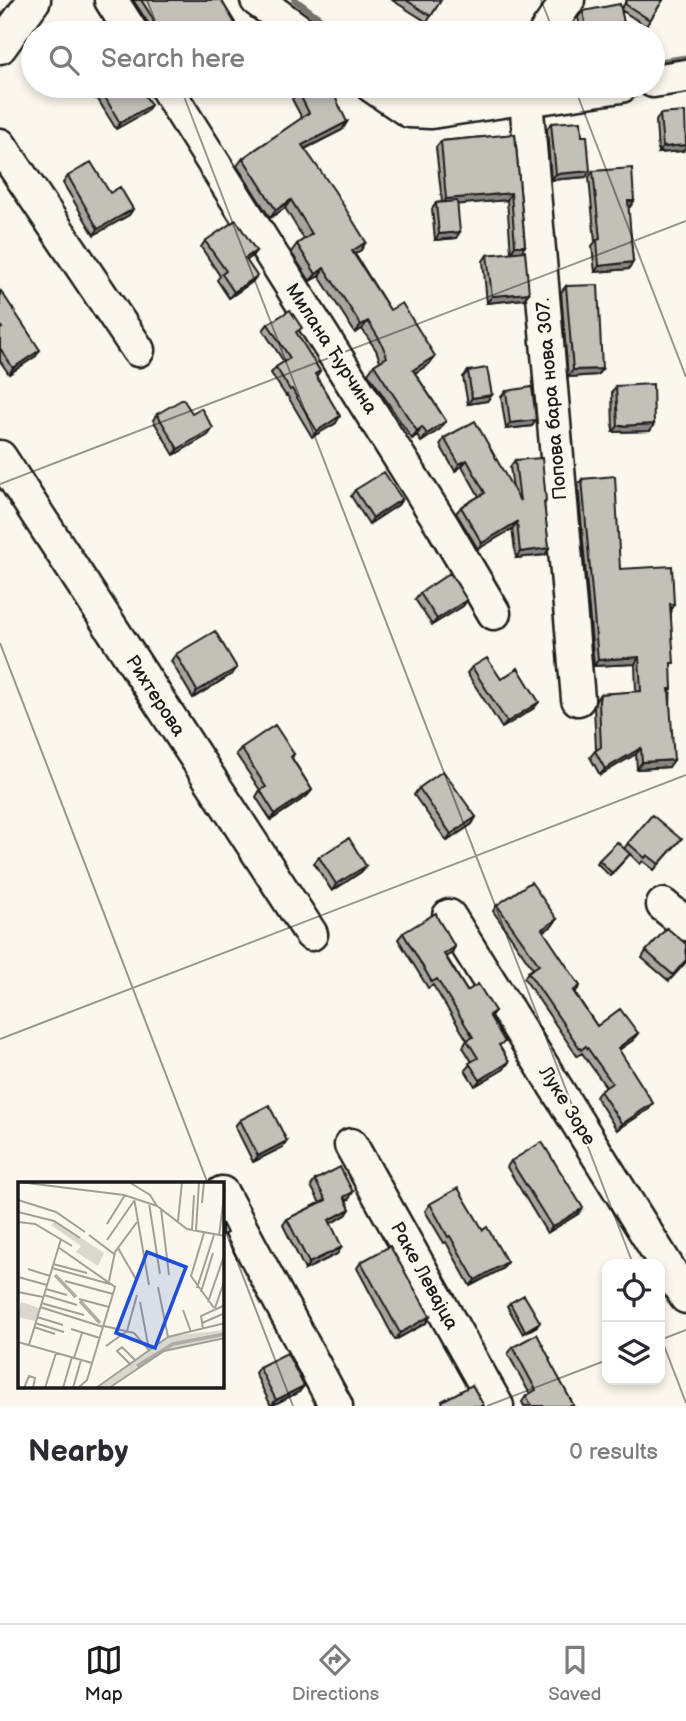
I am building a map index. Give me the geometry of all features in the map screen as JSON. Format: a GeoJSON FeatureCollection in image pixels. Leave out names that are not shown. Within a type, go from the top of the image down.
{"type":"FeatureCollection","features":[{"type":"Feature","properties":{"kind":"street"},"geometry":{"type":"LineString","coordinates":[[0,47],[34,0]]}},
{"type":"Feature","properties":{"kind":"street"},"geometry":{"type":"LineString","coordinates":[[111,0],[124,21]]}},
{"type":"Feature","properties":{"kind":"street"},"geometry":{"type":"LineString","coordinates":[[257,0],[286,21]]}},
{"type":"Feature","properties":{"kind":"street"},"geometry":{"type":"LineString","coordinates":[[553,21],[568,0]]}},
{"type":"Feature","properties":{"kind":"street"},"geometry":{"type":"LineString","coordinates":[[665,79],[686,76]]}},
{"type":"Feature","properties":{"kind":"street","name":"Милана Ћурчина"},"geometry":{"type":"LineString","coordinates":[[173,98],[430,505],[494,613]]}},
{"type":"Feature","properties":{"kind":"street"},"geometry":{"type":"LineString","coordinates":[[390,98],[409,111],[431,112],[507,98]]}},
{"type":"Feature","properties":{"kind":"street","name":"Попова бара нова 307."},"geometry":{"type":"LineString","coordinates":[[523,98],[578,699]]}},
{"type":"Feature","properties":{"kind":"street"},"geometry":{"type":"LineString","coordinates":[[0,145],[138,350]]}},
{"type":"Feature","properties":{"kind":"street","name":"Рихтерова"},"geometry":{"type":"LineString","coordinates":[[0,457],[311,934]]}},
{"type":"Feature","properties":{"kind":"street","name":"Луке Зоре"},"geometry":{"type":"LineString","coordinates":[[449,916],[686,1297]]}},
{"type":"Feature","properties":{"kind":"street","name":"Раке Левајца"},"geometry":{"type":"LineString","coordinates":[[351,1145],[497,1406]]}},
{"type":"Feature","properties":{"kind":"street"},"geometry":{"type":"LineString","coordinates":[[224,1197],[335,1406]]}},
{"type":"Feature","properties":{"kind":"building"},"geometry":{"type":"Polygon","coordinates":[[[141,0],[221,0],[234,21],[153,21],[141,0]]]}},
{"type":"Feature","properties":{"kind":"building"},"geometry":{"type":"Polygon","coordinates":[[[406,0],[441,0],[431,16],[406,0]]]}},
{"type":"Feature","properties":{"kind":"building"},"geometry":{"type":"Polygon","coordinates":[[[627,0],[663,0],[650,20],[625,4],[627,0]]]}},
{"type":"Feature","properties":{"kind":"building"},"geometry":{"type":"Polygon","coordinates":[[[620,4],[624,21],[585,21],[583,11],[620,4]]]}},
{"type":"Feature","properties":{"kind":"building"},"geometry":{"type":"Polygon","coordinates":[[[105,98],[147,98],[151,105],[120,123],[105,98]]]}},
{"type":"Feature","properties":{"kind":"building"},"geometry":{"type":"Polygon","coordinates":[[[302,98],[336,98],[347,122],[302,145],[366,242],[352,251],[390,310],[402,303],[435,356],[413,370],[446,421],[427,434],[422,427],[417,431],[374,365],[387,357],[368,321],[361,325],[324,268],[316,274],[297,244],[312,234],[291,200],[276,210],[243,158],[309,113],[302,98]]]}},
{"type":"Feature","properties":{"kind":"building"},"geometry":{"type":"Polygon","coordinates":[[[685,112],[686,145],[663,147],[660,114],[685,112]]]}},
{"type":"Feature","properties":{"kind":"building"},"geometry":{"type":"Polygon","coordinates":[[[581,121],[582,136],[587,136],[590,171],[556,174],[551,123],[581,121]]]}},
{"type":"Feature","properties":{"kind":"building"},"geometry":{"type":"Polygon","coordinates":[[[515,134],[525,246],[515,246],[511,193],[446,199],[441,141],[515,134]]]}},
{"type":"Feature","properties":{"kind":"building"},"geometry":{"type":"Polygon","coordinates":[[[91,162],[110,193],[120,187],[133,209],[98,229],[68,176],[91,162]]]}},
{"type":"Feature","properties":{"kind":"building"},"geometry":{"type":"Polygon","coordinates":[[[632,168],[634,201],[628,201],[633,262],[599,266],[597,240],[600,239],[593,171],[632,168]]]}},
{"type":"Feature","properties":{"kind":"building"},"geometry":{"type":"Polygon","coordinates":[[[457,201],[460,232],[439,234],[436,203],[457,201]]]}},
{"type":"Feature","properties":{"kind":"building"},"geometry":{"type":"Polygon","coordinates":[[[236,220],[256,251],[245,258],[257,276],[234,292],[222,274],[226,271],[205,241],[236,220]]]}},
{"type":"Feature","properties":{"kind":"building"},"geometry":{"type":"Polygon","coordinates":[[[525,251],[529,293],[492,296],[487,255],[525,251]]]}},
{"type":"Feature","properties":{"kind":"building"},"geometry":{"type":"Polygon","coordinates":[[[598,285],[602,369],[573,370],[566,286],[598,285]]]}},
{"type":"Feature","properties":{"kind":"building"},"geometry":{"type":"Polygon","coordinates":[[[1,291],[40,350],[13,368],[0,348],[1,291]]]}},
{"type":"Feature","properties":{"kind":"building"},"geometry":{"type":"Polygon","coordinates":[[[290,310],[302,328],[296,332],[320,371],[315,374],[340,416],[317,431],[276,367],[290,358],[268,324],[290,310]]]}},
{"type":"Feature","properties":{"kind":"building"},"geometry":{"type":"Polygon","coordinates":[[[487,368],[492,395],[472,398],[468,371],[487,368]]]}},
{"type":"Feature","properties":{"kind":"building"},"geometry":{"type":"Polygon","coordinates":[[[653,384],[654,424],[618,426],[616,386],[653,384]]]}},
{"type":"Feature","properties":{"kind":"building"},"geometry":{"type":"Polygon","coordinates":[[[532,387],[536,420],[510,423],[506,391],[532,387]]]}},
{"type":"Feature","properties":{"kind":"building"},"geometry":{"type":"Polygon","coordinates":[[[183,399],[192,413],[201,408],[213,428],[178,449],[157,414],[183,399]]]}},
{"type":"Feature","properties":{"kind":"building"},"geometry":{"type":"Polygon","coordinates":[[[475,421],[520,501],[515,460],[542,458],[549,548],[520,552],[517,522],[482,543],[461,507],[485,493],[467,460],[459,464],[444,438],[475,421]]]}},
{"type":"Feature","properties":{"kind":"building"},"geometry":{"type":"Polygon","coordinates":[[[384,472],[402,499],[373,518],[355,490],[384,472]]]}},
{"type":"Feature","properties":{"kind":"building"},"geometry":{"type":"Polygon","coordinates":[[[615,476],[620,569],[672,566],[674,604],[670,604],[674,663],[671,663],[672,689],[669,689],[674,760],[642,762],[641,748],[605,769],[595,751],[601,747],[600,694],[641,691],[639,657],[598,660],[582,479],[615,476]]]}},
{"type":"Feature","properties":{"kind":"building"},"geometry":{"type":"Polygon","coordinates":[[[450,573],[467,600],[437,619],[420,593],[450,573]]]}},
{"type":"Feature","properties":{"kind":"building"},"geometry":{"type":"Polygon","coordinates":[[[215,631],[237,668],[197,691],[176,654],[215,631]]]}},
{"type":"Feature","properties":{"kind":"building"},"geometry":{"type":"Polygon","coordinates":[[[487,658],[501,679],[518,668],[539,702],[507,722],[472,667],[487,658]]]}},
{"type":"Feature","properties":{"kind":"building"},"geometry":{"type":"Polygon","coordinates":[[[275,725],[294,754],[291,757],[312,790],[275,814],[260,790],[266,787],[241,748],[275,725]]]}},
{"type":"Feature","properties":{"kind":"building"},"geometry":{"type":"Polygon","coordinates":[[[443,771],[476,817],[451,834],[419,788],[443,771]]]}},
{"type":"Feature","properties":{"kind":"building"},"geometry":{"type":"Polygon","coordinates":[[[652,815],[681,839],[659,864],[647,855],[645,858],[628,843],[652,815]]]}},
{"type":"Feature","properties":{"kind":"building"},"geometry":{"type":"Polygon","coordinates":[[[349,838],[366,866],[336,884],[319,857],[349,838]]]}},
{"type":"Feature","properties":{"kind":"building"},"geometry":{"type":"Polygon","coordinates":[[[617,842],[630,854],[612,873],[599,860],[617,842]]]}},
{"type":"Feature","properties":{"kind":"building"},"geometry":{"type":"Polygon","coordinates":[[[531,882],[557,919],[542,929],[580,986],[573,991],[597,1026],[620,1009],[638,1033],[618,1048],[653,1103],[622,1124],[600,1091],[612,1083],[586,1046],[581,1050],[528,972],[539,965],[497,905],[531,882]]]}},
{"type":"Feature","properties":{"kind":"building"},"geometry":{"type":"Polygon","coordinates":[[[436,913],[455,947],[444,954],[467,991],[478,984],[495,1011],[489,1015],[505,1042],[499,1045],[509,1062],[480,1080],[469,1063],[478,1058],[467,1040],[473,1037],[437,979],[432,982],[403,933],[436,913]]]}},
{"type":"Feature","properties":{"kind":"building"},"geometry":{"type":"Polygon","coordinates":[[[667,928],[686,944],[686,960],[673,975],[646,951],[667,928]]]}},
{"type":"Feature","properties":{"kind":"building"},"geometry":{"type":"Polygon","coordinates":[[[269,1105],[287,1141],[258,1156],[240,1120],[269,1105]]]}},
{"type":"Feature","properties":{"kind":"building"},"geometry":{"type":"Polygon","coordinates":[[[542,1142],[583,1208],[552,1227],[511,1161],[542,1142]]]}},
{"type":"Feature","properties":{"kind":"building"},"geometry":{"type":"Polygon","coordinates":[[[340,1167],[353,1192],[344,1197],[350,1209],[329,1220],[342,1247],[309,1263],[287,1219],[326,1200],[315,1180],[340,1167]]]}},
{"type":"Feature","properties":{"kind":"building"},"geometry":{"type":"Polygon","coordinates":[[[458,1188],[483,1230],[487,1227],[507,1262],[475,1280],[430,1204],[458,1188]]]}},
{"type":"Feature","properties":{"kind":"building"},"geometry":{"type":"Polygon","coordinates":[[[390,1246],[430,1316],[400,1333],[361,1262],[390,1246]]]}},
{"type":"Feature","properties":{"kind":"building"},"geometry":{"type":"Polygon","coordinates":[[[524,1295],[540,1322],[525,1331],[510,1303],[524,1295]]]}},
{"type":"Feature","properties":{"kind":"building"},"geometry":{"type":"Polygon","coordinates":[[[537,1334],[574,1406],[532,1406],[526,1396],[536,1390],[513,1347],[537,1334]]]}},
{"type":"Feature","properties":{"kind":"building"},"geometry":{"type":"Polygon","coordinates":[[[287,1353],[304,1386],[276,1400],[259,1367],[287,1353]]]}},
{"type":"Feature","properties":{"kind":"building"},"geometry":{"type":"Polygon","coordinates":[[[472,1385],[484,1406],[444,1406],[442,1401],[472,1385]]]}},
{"type":"Feature","properties":{"kind":"waterway"},"geometry":{"type":"LineString","coordinates":[[295,0],[323,21]]}},
{"type":"Feature","properties":{"kind":"waterway"},"geometry":{"type":"LineString","coordinates":[[665,61],[686,58]]}}]}
